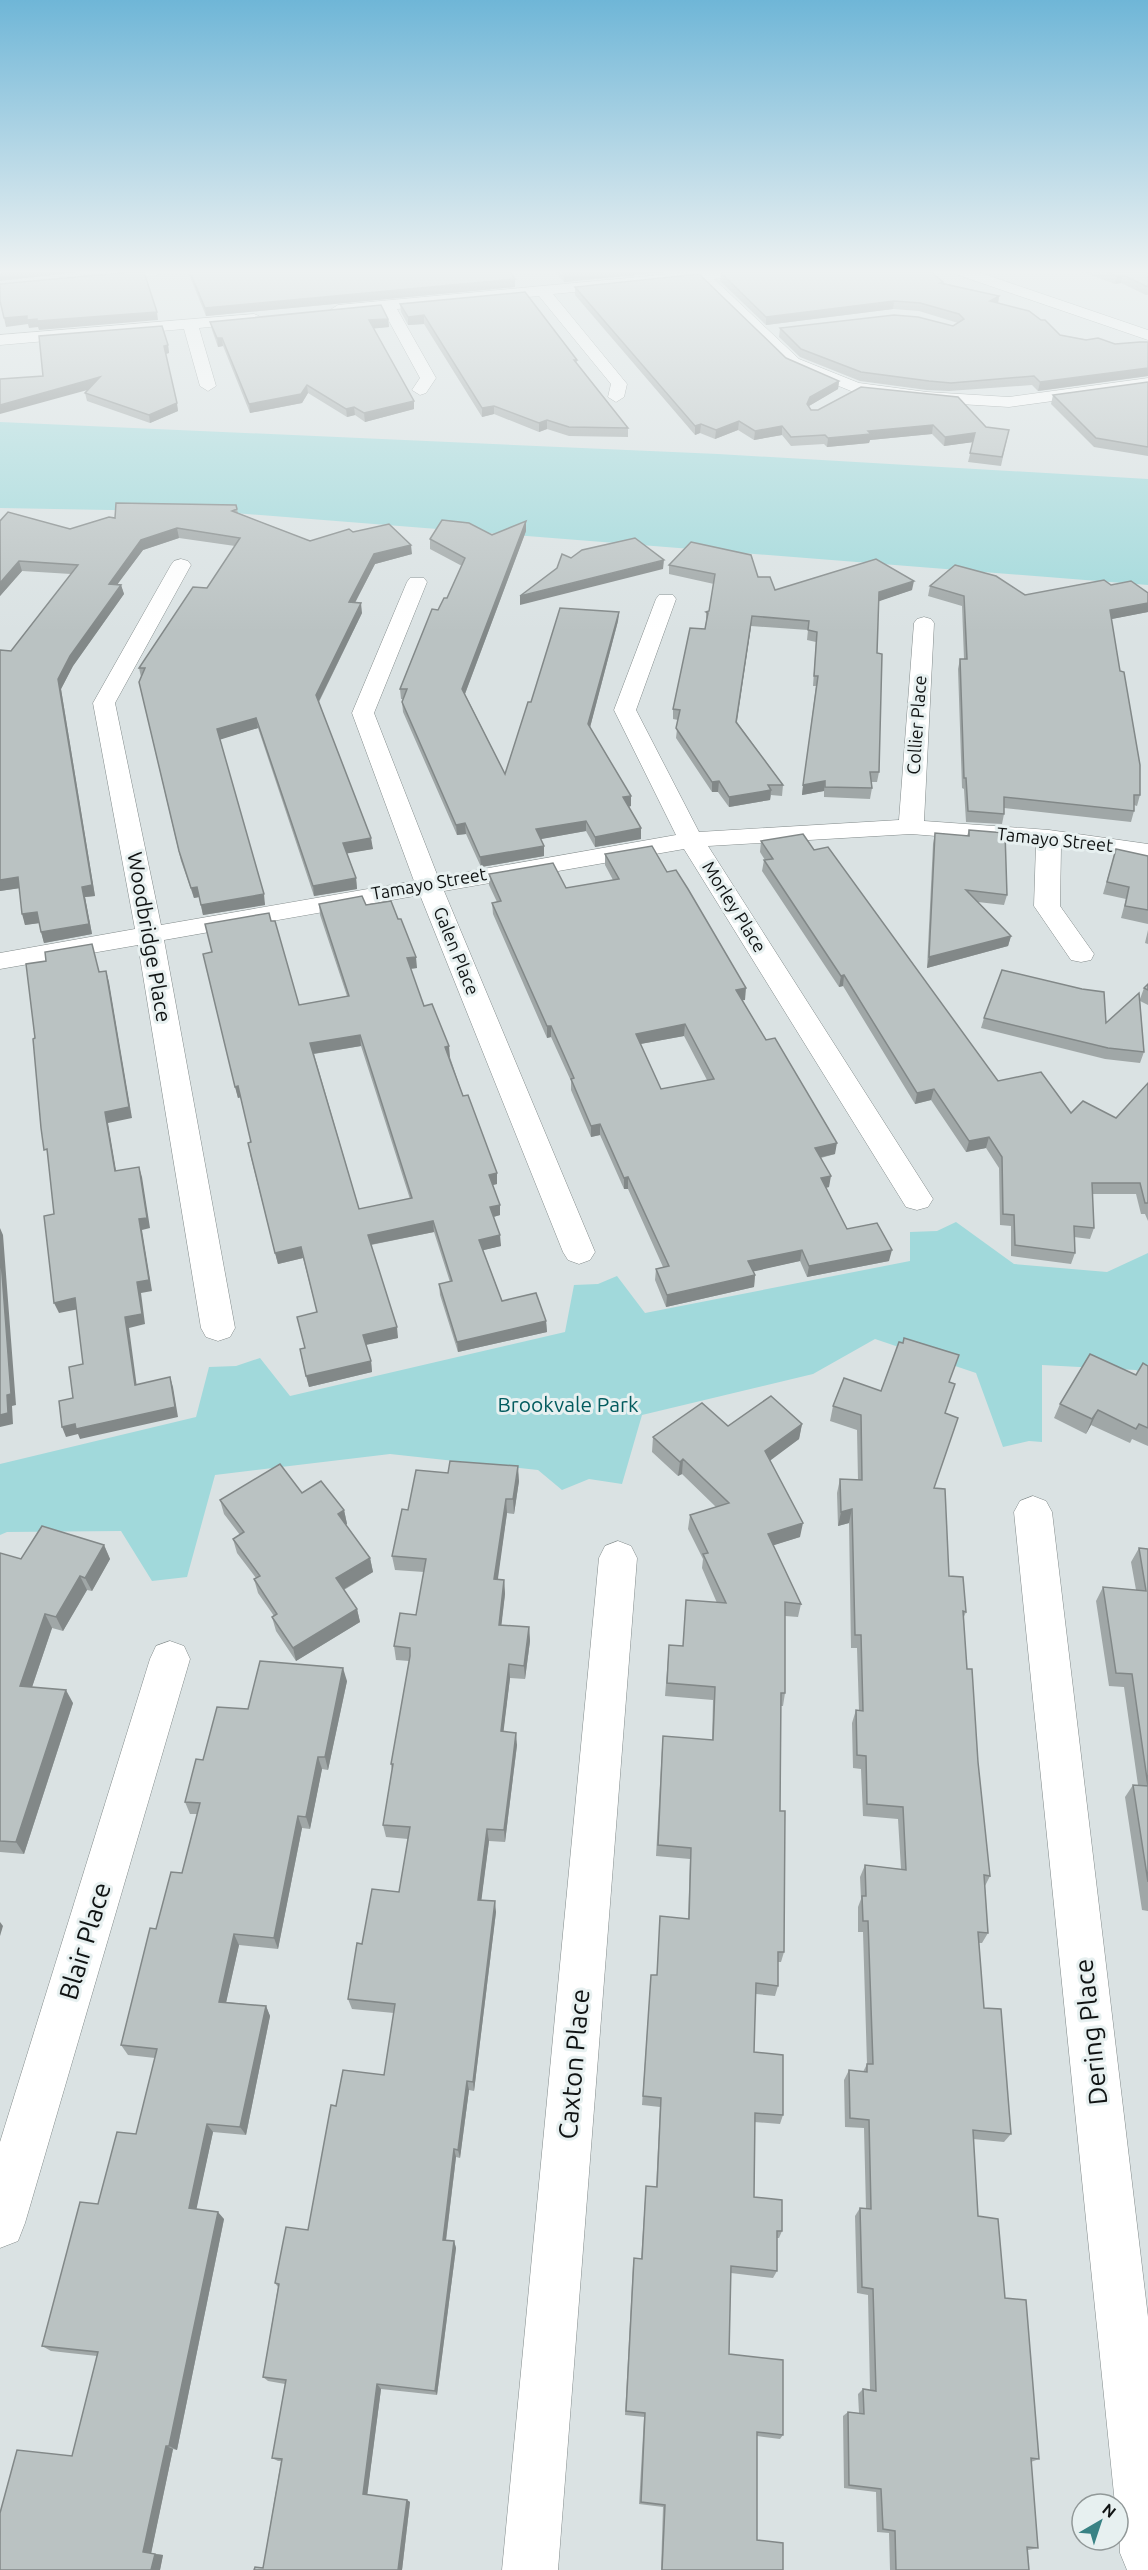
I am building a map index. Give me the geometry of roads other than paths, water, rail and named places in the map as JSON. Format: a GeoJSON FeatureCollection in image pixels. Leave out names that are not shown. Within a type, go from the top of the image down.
{"type":"FeatureCollection","features":[{"type":"Feature","properties":{"kind":"street"},"geometry":{"type":"LineString","coordinates":[[616,397],[617,392]]}},
{"type":"Feature","properties":{"kind":"street"},"geometry":{"type":"LineString","coordinates":[[836,400],[849,392]]}},
{"type":"Feature","properties":{"kind":"street"},"geometry":{"type":"LineString","coordinates":[[887,392],[1009,402],[1083,392]]}},
{"type":"Feature","properties":{"kind":"street"},"geometry":{"type":"LineString","coordinates":[[1009,402],[1019,417]]}},
{"type":"Feature","properties":{"kind":"street","name":"Woodbridge Place"},"geometry":{"type":"LineString","coordinates":[[181,565],[104,703],[149,933],[218,1328]]}},
{"type":"Feature","properties":{"kind":"street","name":"Galen Place"},"geometry":{"type":"LineString","coordinates":[[417,582],[363,712],[428,884],[579,1252]]}},
{"type":"Feature","properties":{"kind":"street","name":"Morley Place"},"geometry":{"type":"LineString","coordinates":[[666,599],[625,710],[691,840],[917,1199]]}},
{"type":"Feature","properties":{"kind":"street","name":"Collier Place"},"geometry":{"type":"LineString","coordinates":[[911,827],[924,623]]}},
{"type":"Feature","properties":{"kind":"street","name":"Tamayo Street"},"geometry":{"type":"LineString","coordinates":[[0,961],[428,884],[691,840],[911,827],[1049,837],[1148,851]]}},
{"type":"Feature","properties":{"kind":"street"},"geometry":{"type":"LineString","coordinates":[[1049,837],[1047,906],[1081,954]]}},
{"type":"Feature","properties":{"kind":"street","name":"Dering Place"},"geometry":{"type":"LineString","coordinates":[[1033,1512],[1148,2553]]}},
{"type":"Feature","properties":{"kind":"street","name":"Caxton Place"},"geometry":{"type":"LineString","coordinates":[[530,2570],[618,1558]]}},
{"type":"Feature","properties":{"kind":"street","name":"Blair Place"},"geometry":{"type":"LineString","coordinates":[[0,2223],[170,1659]]}},
{"type":"Feature","properties":{"kind":"park label","name":"Brookvale Park"},"geometry":{"type":"Point","coordinates":[568,1405]}}]}
